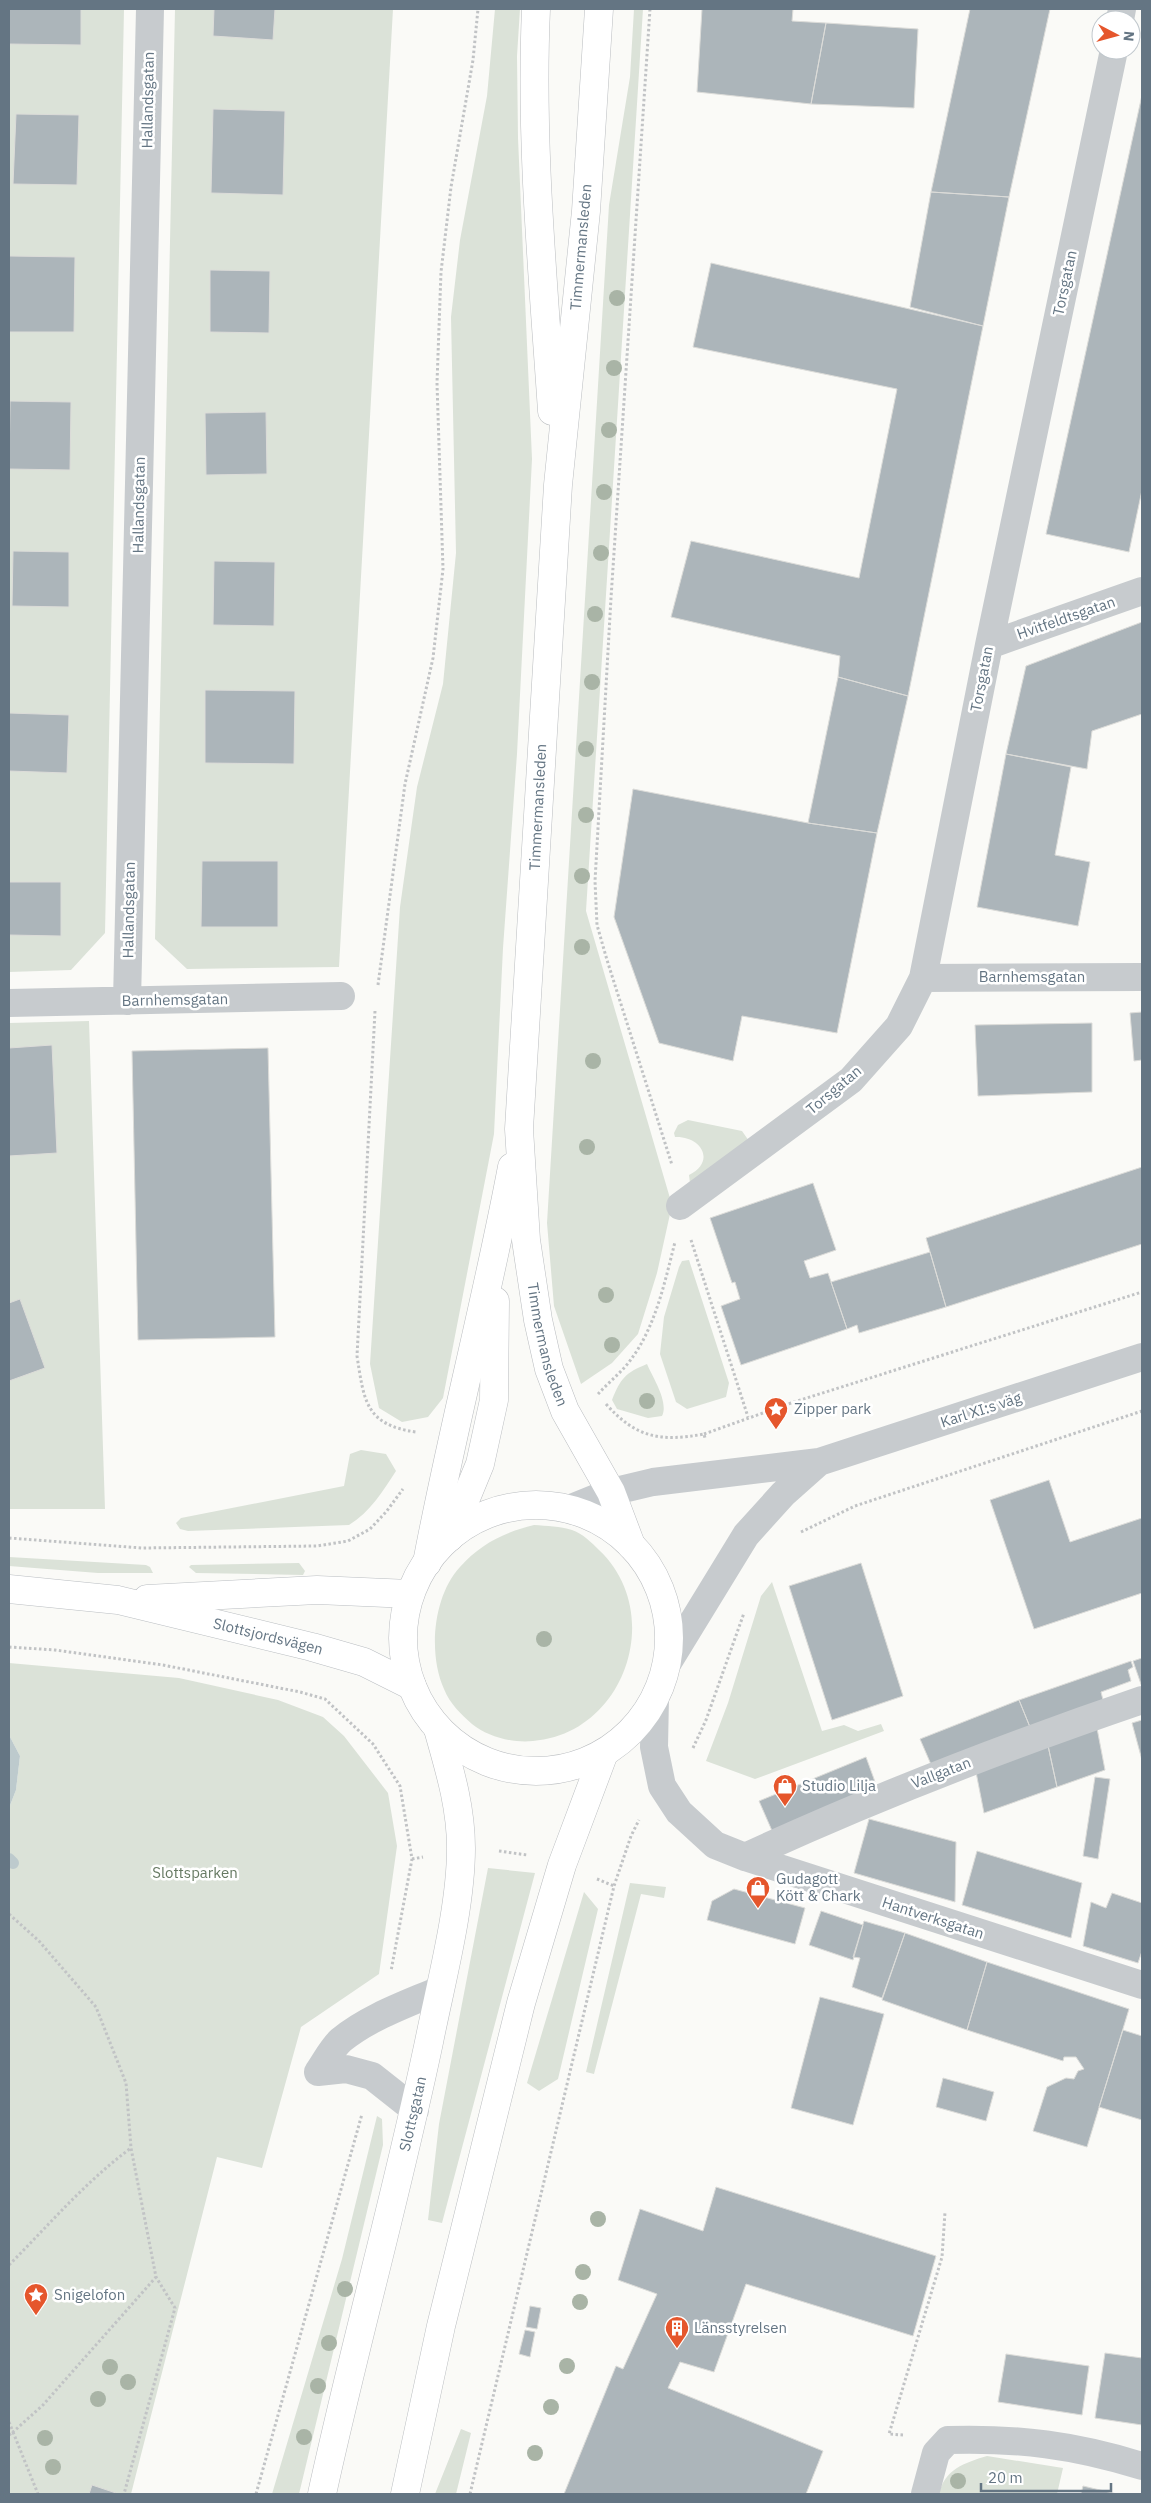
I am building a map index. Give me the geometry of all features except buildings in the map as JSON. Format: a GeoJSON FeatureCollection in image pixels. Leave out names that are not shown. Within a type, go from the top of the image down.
{"type":"FeatureCollection","features":[{"type":"Feature","properties":{"kind":"main road","name":"Timmermansleden"},"geometry":{"type":"LineString","coordinates":[[536,9],[534,110],[537,199],[558,485]]}},
{"type":"Feature","properties":{"kind":"main road","name":"Timmermansleden"},"geometry":{"type":"LineString","coordinates":[[598,9],[586,212],[558,485],[519,1129],[526,1240],[538,1320],[549,1369],[564,1411],[612,1492],[631,1544]]}},
{"type":"Feature","properties":{"kind":"main road","name":"Timmermansleden"},"geometry":{"type":"LineString","coordinates":[[427,1563],[453,1436],[494,1259],[519,1129]]}},
{"type":"Feature","properties":{"kind":"main road","name":"Timmermansleden"},"geometry":{"type":"LineString","coordinates":[[450,1537],[480,1464],[494,1400],[496,1361],[494,1259]]}},
{"type":"Feature","properties":{"kind":"main road"},"geometry":{"type":"LineString","coordinates":[[537,1505],[569,1509],[602,1523],[631,1544],[651,1570],[664,1600],[669,1632],[667,1664],[656,1697],[639,1723],[617,1744],[604,1753],[584,1763],[562,1769],[516,1770],[494,1765],[454,1744],[423,1709],[412,1686],[403,1640],[410,1594],[427,1563],[450,1537],[476,1519],[506,1508],[537,1505]]}},
{"type":"Feature","properties":{"kind":"main road","name":"Slottsjordsvägen"},"geometry":{"type":"LineString","coordinates":[[9,1589],[118,1600],[312,1647],[364,1662],[412,1686]]}},
{"type":"Feature","properties":{"kind":"main road","name":"Slottsjordsvägen"},"geometry":{"type":"LineString","coordinates":[[118,1600],[317,1590],[410,1594]]}},
{"type":"Feature","properties":{"kind":"main road","name":"Slottsgatan"},"geometry":{"type":"LineString","coordinates":[[322,2494],[414,2110],[451,1931],[461,1849],[459,1815],[453,1782],[438,1728]]}},
{"type":"Feature","properties":{"kind":"main road"},"geometry":{"type":"LineString","coordinates":[[405,2494],[441,2326],[520,2003],[562,1865],[604,1753]]}},
{"type":"Feature","properties":{"kind":"street","name":"Hallandsgatan"},"geometry":{"type":"LineString","coordinates":[[127,1001],[150,9]]}},
{"type":"Feature","properties":{"kind":"street","name":"Torsgatan"},"geometry":{"type":"LineString","coordinates":[[680,1206],[851,1080],[899,1026],[923,978],[989,645],[1112,60]]}},
{"type":"Feature","properties":{"kind":"street","name":"Hvitfeldtsgatan"},"geometry":{"type":"LineString","coordinates":[[989,645],[1142,591]]}},
{"type":"Feature","properties":{"kind":"street","name":"Barnhemsgatan"},"geometry":{"type":"LineString","coordinates":[[923,978],[1142,977]]}},
{"type":"Feature","properties":{"kind":"street","name":"Barnhemsgatan"},"geometry":{"type":"LineString","coordinates":[[9,1003],[341,996]]}},
{"type":"Feature","properties":{"kind":"street","name":"Karl XI:s väg"},"geometry":{"type":"LineString","coordinates":[[569,1509],[612,1492],[653,1482],[819,1462],[1142,1357]]}},
{"type":"Feature","properties":{"kind":"street","name":"Karl XI:s väg"},"geometry":{"type":"LineString","coordinates":[[667,1664],[746,1535],[783,1494],[819,1462]]}},
{"type":"Feature","properties":{"kind":"street","name":"Hantverksgatan"},"geometry":{"type":"LineString","coordinates":[[656,1697],[654,1747],[662,1786],[679,1812],[715,1845],[745,1857],[1142,1985]]}},
{"type":"Feature","properties":{"kind":"street","name":"Vallgatan"},"geometry":{"type":"LineString","coordinates":[[745,1857],[844,1811],[1038,1735],[1142,1700]]}},
{"type":"Feature","properties":{"kind":"street"},"geometry":{"type":"LineString","coordinates":[[414,2110],[372,2076],[346,2069],[318,2072],[340,2041],[383,2014],[440,1990]]}},
{"type":"Feature","properties":{"kind":"street"},"geometry":{"type":"LineString","coordinates":[[925,2494],[936,2454],[948,2440],[997,2439],[1063,2445],[1102,2453],[1142,2466]]}},
{"type":"Feature","properties":{"kind":"path"},"geometry":{"type":"LineString","coordinates":[[377,989],[405,784],[433,658],[443,569],[437,383],[441,272],[451,187],[473,60],[478,9]]}},
{"type":"Feature","properties":{"kind":"path"},"geometry":{"type":"LineString","coordinates":[[650,9],[611,598],[595,881],[597,925],[629,1034],[669,1154],[677,1184],[680,1206],[748,1418]]}},
{"type":"Feature","properties":{"kind":"path"},"geometry":{"type":"LineString","coordinates":[[375,1008],[357,1356],[363,1394],[372,1411],[382,1422],[390,1426],[417,1432]]}},
{"type":"Feature","properties":{"kind":"path"},"geometry":{"type":"LineString","coordinates":[[598,1394],[631,1359],[647,1330],[662,1292],[676,1239],[680,1206]]}},
{"type":"Feature","properties":{"kind":"path"},"geometry":{"type":"LineString","coordinates":[[704,1434],[748,1418],[1142,1292]]}},
{"type":"Feature","properties":{"kind":"path"},"geometry":{"type":"LineString","coordinates":[[794,1538],[800,1533],[855,1506],[1142,1411]]}},
{"type":"Feature","properties":{"kind":"path"},"geometry":{"type":"LineString","coordinates":[[9,1538],[142,1548],[317,1546]]}},
{"type":"Feature","properties":{"kind":"path"},"geometry":{"type":"LineString","coordinates":[[470,2494],[614,1886],[631,1836],[643,1811],[662,1786],[688,1760],[706,1720],[745,1610]]}},
{"type":"Feature","properties":{"kind":"path"},"geometry":{"type":"LineString","coordinates":[[9,1647],[55,1650],[163,1665],[300,1692],[325,1699],[373,1744],[400,1786],[412,1859],[383,2014]]}},
{"type":"Feature","properties":{"kind":"path"},"geometry":{"type":"LineString","coordinates":[[412,1859],[461,1849],[488,1849],[527,1855],[562,1865],[614,1886]]}},
{"type":"Feature","properties":{"kind":"path"},"geometry":{"type":"LineString","coordinates":[[9,1914],[39,1941],[96,2007],[126,2083],[131,2148],[156,2277],[175,2308],[124,2494]]}},
{"type":"Feature","properties":{"kind":"path"},"geometry":{"type":"LineString","coordinates":[[256,2494],[372,2076]]}},
{"type":"Feature","properties":{"kind":"path"},"geometry":{"type":"LineString","coordinates":[[9,2265],[77,2193],[103,2169],[131,2148]]}},
{"type":"Feature","properties":{"kind":"path"},"geometry":{"type":"LineString","coordinates":[[945,2212],[942,2258],[889,2434],[948,2440]]}},
{"type":"Feature","properties":{"kind":"path"},"geometry":{"type":"LineString","coordinates":[[9,2435],[43,2405],[156,2277]]}},
{"type":"Feature","properties":{"kind":"path"},"geometry":{"type":"LineString","coordinates":[[9,2422],[38,2494]]}},
{"type":"Feature","properties":{"kind":"green space"},"geometry":{"type":"Polygon","coordinates":[[[9,9],[124,9],[105,933],[71,970],[9,972],[9,9]]]}},
{"type":"Feature","properties":{"kind":"green space"},"geometry":{"type":"Polygon","coordinates":[[[175,9],[393,9],[339,967],[187,969],[155,939],[175,9]]]}},
{"type":"Feature","properties":{"kind":"green space"},"geometry":{"type":"Polygon","coordinates":[[[495,9],[520,9],[517,56],[518,138],[532,459],[517,754],[503,948],[494,1134],[443,1398],[428,1417],[402,1422],[379,1408],[370,1364],[400,907],[417,787],[443,684],[456,553],[451,317],[460,240],[487,96],[495,9]]]}},
{"type":"Feature","properties":{"kind":"green space"},"geometry":{"type":"Polygon","coordinates":[[[634,9],[643,9],[586,911],[672,1205],[657,1273],[638,1334],[612,1363],[581,1384],[554,1306],[547,1223],[609,205],[630,77],[634,9]]]}},
{"type":"Feature","properties":{"kind":"green space"},"geometry":{"type":"Polygon","coordinates":[[[89,1021],[105,1509],[9,1509],[9,1023],[89,1021]]]}},
{"type":"Feature","properties":{"kind":"green space"},"geometry":{"type":"Polygon","coordinates":[[[688,1120],[742,1131],[749,1141],[690,1183],[689,1175],[697,1170],[704,1157],[698,1145],[684,1138],[675,1137],[674,1133],[678,1125],[688,1120]]]}},
{"type":"Feature","properties":{"kind":"green space"},"geometry":{"type":"Polygon","coordinates":[[[689,1260],[729,1383],[726,1397],[687,1409],[676,1402],[660,1354],[664,1317],[679,1267],[682,1261],[689,1260]]]}},
{"type":"Feature","properties":{"kind":"green space"},"geometry":{"type":"Polygon","coordinates":[[[647,1364],[662,1397],[664,1410],[662,1416],[648,1418],[617,1409],[612,1400],[621,1381],[634,1370],[647,1364]]]}},
{"type":"Feature","properties":{"kind":"green space"},"geometry":{"type":"Polygon","coordinates":[[[361,1450],[386,1454],[396,1471],[370,1507],[349,1525],[188,1531],[180,1529],[176,1523],[181,1518],[344,1486],[350,1454],[361,1450]]]}},
{"type":"Feature","properties":{"kind":"green space"},"geometry":{"type":"Polygon","coordinates":[[[534,1525],[576,1531],[599,1550],[619,1576],[630,1605],[632,1636],[626,1666],[612,1694],[592,1717],[565,1733],[533,1741],[517,1741],[493,1736],[478,1729],[453,1704],[446,1694],[439,1675],[435,1643],[436,1626],[444,1593],[460,1567],[485,1545],[503,1535],[534,1525]]]}},
{"type":"Feature","properties":{"kind":"green space"},"geometry":{"type":"Polygon","coordinates":[[[9,1557],[146,1565],[150,1567],[153,1573],[98,1573],[9,1566],[9,1557]]]}},
{"type":"Feature","properties":{"kind":"green space"},"geometry":{"type":"Polygon","coordinates":[[[299,1563],[305,1571],[303,1575],[196,1573],[189,1567],[191,1565],[299,1563]]]}},
{"type":"Feature","properties":{"kind":"green space"},"geometry":{"type":"Polygon","coordinates":[[[772,1582],[822,1731],[844,1725],[858,1731],[881,1724],[884,1731],[755,1779],[706,1761],[728,1703],[761,1596],[772,1582]]]}},
{"type":"Feature","properties":{"kind":"green space","name":"Slottsparken"},"geometry":{"type":"Polygon","coordinates":[[[9,1663],[179,1678],[278,1700],[323,1717],[344,1736],[388,1793],[397,1846],[379,1974],[301,2027],[262,2168],[217,2157],[131,2494],[9,2494],[9,1808],[16,1790],[20,1756],[9,1735],[9,1663]]]}},
{"type":"Feature","properties":{"kind":"green space"},"geometry":{"type":"Polygon","coordinates":[[[488,1868],[535,1873],[442,2223],[428,2220],[439,2124],[488,1868]]]}},
{"type":"Feature","properties":{"kind":"green space"},"geometry":{"type":"Polygon","coordinates":[[[630,1883],[666,1887],[664,1898],[641,1894],[594,2074],[586,2072],[630,1883]]]}},
{"type":"Feature","properties":{"kind":"green space"},"geometry":{"type":"Polygon","coordinates":[[[584,1892],[598,1909],[558,2079],[539,2091],[527,2083],[584,1892]]]}},
{"type":"Feature","properties":{"kind":"green space"},"geometry":{"type":"Polygon","coordinates":[[[377,2116],[382,2119],[383,2145],[299,2494],[272,2494],[342,2259],[377,2116]]]}},
{"type":"Feature","properties":{"kind":"green space"},"geometry":{"type":"Polygon","coordinates":[[[461,2429],[471,2433],[456,2494],[435,2494],[461,2429]]]}},
{"type":"Feature","properties":{"kind":"green space"},"geometry":{"type":"Polygon","coordinates":[[[987,2456],[1063,2468],[1057,2494],[939,2494],[946,2478],[957,2468],[987,2456]]]}},
{"type":"Feature","properties":{"kind":"shaded area"},"geometry":{"type":"Polygon","coordinates":[[[9,1735],[20,1756],[16,1790],[9,1808],[9,1735]]]}},
{"type":"Feature","properties":{"kind":"waterway"},"geometry":{"type":"LineString","coordinates":[[9,1859],[13,1863]]}},
{"type":"Feature","properties":{"kind":"place","name":"Zipper park"},"geometry":{"type":"Point","coordinates":[776,1430]}},
{"type":"Feature","properties":{"kind":"place","name":"Studio Lilja"},"geometry":{"type":"Point","coordinates":[785,1807]}},
{"type":"Feature","properties":{"kind":"place","name":"Gudagott Kött & Chark"},"geometry":{"type":"Point","coordinates":[758,1909]}},
{"type":"Feature","properties":{"kind":"place","name":"Snigelofon"},"geometry":{"type":"Point","coordinates":[36,2316]}},
{"type":"Feature","properties":{"kind":"place","name":"Länsstyrelsen"},"geometry":{"type":"Point","coordinates":[677,2349]}}]}
